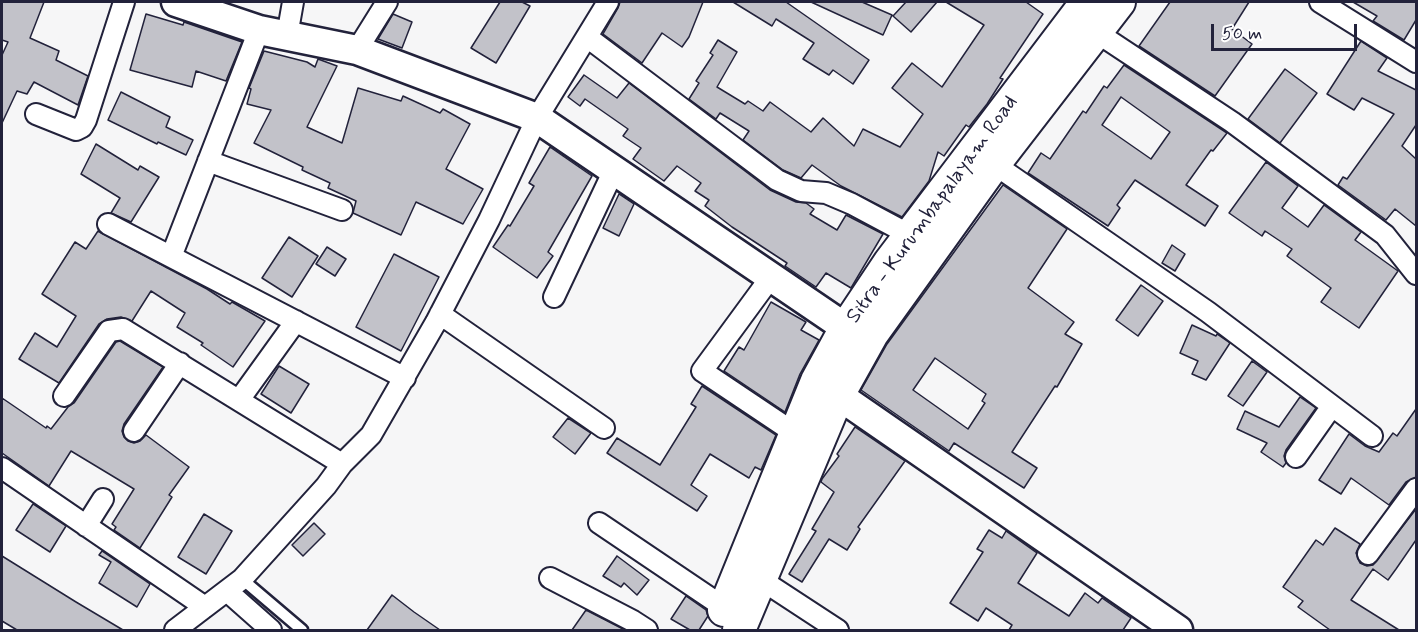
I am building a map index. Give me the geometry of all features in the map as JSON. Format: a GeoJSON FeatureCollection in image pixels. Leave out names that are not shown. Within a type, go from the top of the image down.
{"type":"FeatureCollection","features":[{"type":"Feature","properties":{"kind":"main road","name":"Sitra - Kurumbapalayam Road"},"geometry":{"type":"LineString","coordinates":[[727,623],[796,434],[827,388],[846,328],[890,262],[1087,2]]}},
{"type":"Feature","properties":{"kind":"main road"},"geometry":{"type":"LineString","coordinates":[[727,623],[760,579],[827,388],[872,334],[994,165],[1119,2]]}},
{"type":"Feature","properties":{"kind":"street"},"geometry":{"type":"LineString","coordinates":[[36,114],[76,130],[82,127],[124,2]]}},
{"type":"Feature","properties":{"kind":"street"},"geometry":{"type":"LineString","coordinates":[[176,2],[259,30],[357,50],[537,118],[846,328]]}},
{"type":"Feature","properties":{"kind":"street"},"geometry":{"type":"LineString","coordinates":[[287,36],[293,2]]}},
{"type":"Feature","properties":{"kind":"street"},"geometry":{"type":"LineString","coordinates":[[357,50],[387,2]]}},
{"type":"Feature","properties":{"kind":"street"},"geometry":{"type":"LineString","coordinates":[[175,630],[235,585],[370,435],[440,314],[489,220],[537,118],[608,2]]}},
{"type":"Feature","properties":{"kind":"street"},"geometry":{"type":"LineString","coordinates":[[1320,2],[1416,62]]}},
{"type":"Feature","properties":{"kind":"street"},"geometry":{"type":"LineString","coordinates":[[171,256],[259,30]]}},
{"type":"Feature","properties":{"kind":"street"},"geometry":{"type":"LineString","coordinates":[[1096,32],[1232,122],[1385,235],[1416,274]]}},
{"type":"Feature","properties":{"kind":"street"},"geometry":{"type":"LineString","coordinates":[[587,37],[777,180],[801,191],[826,193],[910,235]]}},
{"type":"Feature","properties":{"kind":"street"},"geometry":{"type":"LineString","coordinates":[[208,160],[342,210]]}},
{"type":"Feature","properties":{"kind":"street"},"geometry":{"type":"LineString","coordinates":[[994,165],[1208,312],[1372,436]]}},
{"type":"Feature","properties":{"kind":"street"},"geometry":{"type":"LineString","coordinates":[[554,297],[614,170]]}},
{"type":"Feature","properties":{"kind":"street"},"geometry":{"type":"LineString","coordinates":[[108,224],[405,378]]}},
{"type":"Feature","properties":{"kind":"street"},"geometry":{"type":"LineString","coordinates":[[771,276],[702,371],[796,434]]}},
{"type":"Feature","properties":{"kind":"street"},"geometry":{"type":"LineString","coordinates":[[440,314],[604,428]]}},
{"type":"Feature","properties":{"kind":"street"},"geometry":{"type":"LineString","coordinates":[[239,400],[297,321]]}},
{"type":"Feature","properties":{"kind":"street"},"geometry":{"type":"LineString","coordinates":[[64,396],[110,331],[116,328],[123,329],[342,465]]}},
{"type":"Feature","properties":{"kind":"street"},"geometry":{"type":"LineString","coordinates":[[134,431],[180,363]]}},
{"type":"Feature","properties":{"kind":"street"},"geometry":{"type":"LineString","coordinates":[[827,388],[1178,630]]}},
{"type":"Feature","properties":{"kind":"street"},"geometry":{"type":"LineString","coordinates":[[1296,456],[1332,406]]}},
{"type":"Feature","properties":{"kind":"street"},"geometry":{"type":"LineString","coordinates":[[2,468],[206,607]]}},
{"type":"Feature","properties":{"kind":"street"},"geometry":{"type":"LineString","coordinates":[[1368,554],[1416,489]]}},
{"type":"Feature","properties":{"kind":"street"},"geometry":{"type":"LineString","coordinates":[[86,526],[103,500]]}},
{"type":"Feature","properties":{"kind":"street"},"geometry":{"type":"LineString","coordinates":[[599,523],[727,623]]}},
{"type":"Feature","properties":{"kind":"street"},"geometry":{"type":"LineString","coordinates":[[550,578],[647,630]]}},
{"type":"Feature","properties":{"kind":"street"},"geometry":{"type":"LineString","coordinates":[[760,579],[838,630]]}},
{"type":"Feature","properties":{"kind":"street"},"geometry":{"type":"LineString","coordinates":[[235,585],[271,630]]}},
{"type":"Feature","properties":{"kind":"lane"},"geometry":{"type":"LineString","coordinates":[[235,585],[302,630]]}},
{"type":"Feature","properties":{"kind":"building"},"geometry":{"type":"Polygon","coordinates":[[[2,2],[44,2],[30,38],[59,51],[56,60],[88,76],[78,105],[34,82],[27,94],[17,91],[2,123],[2,55],[8,42],[2,40],[2,2]]]}},
{"type":"Feature","properties":{"kind":"building"},"geometry":{"type":"Polygon","coordinates":[[[500,2],[522,2],[530,6],[496,63],[471,48],[500,2]]]}},
{"type":"Feature","properties":{"kind":"building"},"geometry":{"type":"Polygon","coordinates":[[[620,2],[703,2],[689,37],[682,47],[662,33],[642,63],[603,34],[620,2]]]}},
{"type":"Feature","properties":{"kind":"building"},"geometry":{"type":"Polygon","coordinates":[[[733,2],[786,2],[869,60],[853,84],[833,70],[829,75],[803,59],[814,43],[776,19],[772,26],[733,2]]]}},
{"type":"Feature","properties":{"kind":"building"},"geometry":{"type":"Polygon","coordinates":[[[811,2],[862,2],[892,15],[883,35],[811,2]]]}},
{"type":"Feature","properties":{"kind":"building"},"geometry":{"type":"Polygon","coordinates":[[[906,2],[937,2],[911,32],[893,16],[906,2]]]}},
{"type":"Feature","properties":{"kind":"building"},"geometry":{"type":"Polygon","coordinates":[[[946,2],[1026,2],[1043,14],[1000,78],[1003,79],[987,104],[969,127],[966,125],[944,156],[938,152],[929,181],[902,217],[841,186],[812,165],[801,178],[783,170],[743,140],[749,131],[720,113],[716,119],[689,99],[699,83],[696,81],[713,55],[710,53],[718,40],[737,52],[717,87],[745,104],[748,101],[763,111],[770,102],[811,132],[823,118],[854,146],[863,129],[900,147],[923,114],[892,88],[912,63],[942,87],[984,25],[946,2]]]}},
{"type":"Feature","properties":{"kind":"building"},"geometry":{"type":"Polygon","coordinates":[[[1170,2],[1249,2],[1232,29],[1252,44],[1215,96],[1139,46],[1170,2]]]}},
{"type":"Feature","properties":{"kind":"building"},"geometry":{"type":"Polygon","coordinates":[[[1353,2],[1416,2],[1416,20],[1404,40],[1373,21],[1377,16],[1353,2]]]}},
{"type":"Feature","properties":{"kind":"building"},"geometry":{"type":"Polygon","coordinates":[[[146,14],[183,25],[184,22],[242,42],[226,81],[196,71],[192,87],[130,70],[146,14]]]}},
{"type":"Feature","properties":{"kind":"building"},"geometry":{"type":"Polygon","coordinates":[[[393,14],[412,22],[402,48],[378,39],[393,14]]]}},
{"type":"Feature","properties":{"kind":"building"},"geometry":{"type":"Polygon","coordinates":[[[1361,41],[1387,58],[1378,71],[1416,90],[1416,125],[1402,146],[1416,159],[1416,226],[1395,209],[1386,220],[1338,185],[1343,177],[1347,179],[1394,114],[1362,98],[1354,110],[1327,94],[1361,41]]]}},
{"type":"Feature","properties":{"kind":"building"},"geometry":{"type":"Polygon","coordinates":[[[264,51],[307,62],[315,67],[318,59],[337,66],[307,127],[342,143],[358,88],[401,101],[403,96],[440,113],[443,109],[470,124],[446,169],[483,189],[463,224],[416,202],[401,235],[353,213],[356,201],[328,188],[330,183],[302,170],[303,167],[254,143],[271,110],[247,104],[251,89],[249,88],[264,51]]]}},
{"type":"Feature","properties":{"kind":"building"},"geometry":{"type":"Polygon","coordinates":[[[1124,65],[1227,133],[1213,151],[1211,150],[1186,185],[1218,206],[1205,226],[1135,180],[1117,205],[1120,208],[1108,226],[1028,173],[1041,153],[1050,159],[1083,111],[1086,113],[1104,86],[1107,88],[1124,65]],[[1121,97],[1102,125],[1151,159],[1170,132],[1121,97]]]}},
{"type":"Feature","properties":{"kind":"building"},"geometry":{"type":"Polygon","coordinates":[[[1285,69],[1317,93],[1280,143],[1248,119],[1285,69]]]}},
{"type":"Feature","properties":{"kind":"building"},"geometry":{"type":"Polygon","coordinates":[[[584,75],[617,98],[629,83],[770,190],[796,202],[806,203],[814,209],[810,214],[837,230],[846,215],[883,234],[851,288],[826,273],[816,287],[785,266],[787,263],[732,227],[705,206],[709,200],[695,191],[701,183],[677,166],[664,181],[633,159],[641,148],[623,136],[628,129],[585,99],[580,106],[568,97],[584,75]]]}},
{"type":"Feature","properties":{"kind":"building"},"geometry":{"type":"Polygon","coordinates":[[[121,92],[170,117],[166,127],[193,140],[186,155],[158,142],[157,144],[108,120],[121,92]]]}},
{"type":"Feature","properties":{"kind":"building"},"geometry":{"type":"Polygon","coordinates":[[[96,144],[138,170],[140,166],[159,177],[131,222],[111,213],[120,198],[81,174],[96,144]]]}},
{"type":"Feature","properties":{"kind":"building"},"geometry":{"type":"Polygon","coordinates":[[[550,147],[592,176],[548,252],[553,256],[537,278],[493,247],[508,225],[510,226],[534,186],[529,183],[550,147]]]}},
{"type":"Feature","properties":{"kind":"building"},"geometry":{"type":"Polygon","coordinates":[[[1266,162],[1298,186],[1282,208],[1308,227],[1324,205],[1361,232],[1355,240],[1398,271],[1359,328],[1321,302],[1331,288],[1287,256],[1292,249],[1265,231],[1262,236],[1229,213],[1266,162]]]}},
{"type":"Feature","properties":{"kind":"building"},"geometry":{"type":"Polygon","coordinates":[[[1003,185],[1067,229],[1028,288],[1074,322],[1065,334],[1082,344],[1057,387],[1055,386],[1012,452],[1037,468],[1024,488],[954,443],[949,451],[861,390],[887,344],[1003,185]],[[935,358],[913,390],[968,429],[985,403],[982,401],[986,394],[935,358]]]}},
{"type":"Feature","properties":{"kind":"building"},"geometry":{"type":"Polygon","coordinates":[[[619,194],[634,204],[619,236],[603,228],[619,194]]]}},
{"type":"Feature","properties":{"kind":"building"},"geometry":{"type":"Polygon","coordinates":[[[98,231],[265,321],[233,367],[201,345],[203,343],[177,327],[185,313],[151,291],[132,321],[121,317],[107,319],[99,324],[59,383],[19,359],[35,333],[57,347],[76,316],[42,294],[75,242],[86,249],[98,231]]]}},
{"type":"Feature","properties":{"kind":"building"},"geometry":{"type":"Polygon","coordinates":[[[289,237],[318,256],[292,297],[262,278],[289,237]]]}},
{"type":"Feature","properties":{"kind":"building"},"geometry":{"type":"Polygon","coordinates":[[[1172,245],[1185,254],[1175,271],[1162,263],[1172,245]]]}},
{"type":"Feature","properties":{"kind":"building"},"geometry":{"type":"Polygon","coordinates":[[[327,247],[346,259],[335,276],[316,264],[327,247]]]}},
{"type":"Feature","properties":{"kind":"building"},"geometry":{"type":"Polygon","coordinates":[[[394,254],[439,277],[401,351],[356,327],[394,254]]]}},
{"type":"Feature","properties":{"kind":"building"},"geometry":{"type":"Polygon","coordinates":[[[1141,285],[1163,301],[1138,336],[1116,320],[1141,285]]]}},
{"type":"Feature","properties":{"kind":"building"},"geometry":{"type":"Polygon","coordinates":[[[771,302],[806,322],[801,330],[819,340],[800,374],[785,412],[724,371],[739,347],[744,350],[771,302]]]}},
{"type":"Feature","properties":{"kind":"building"},"geometry":{"type":"Polygon","coordinates":[[[1192,325],[1216,336],[1217,334],[1230,343],[1206,380],[1192,374],[1198,361],[1180,353],[1192,325]]]}},
{"type":"Feature","properties":{"kind":"building"},"geometry":{"type":"Polygon","coordinates":[[[120,341],[163,367],[124,424],[122,431],[124,437],[134,443],[146,435],[189,467],[169,495],[172,497],[140,548],[114,530],[116,527],[112,524],[134,489],[71,451],[49,486],[2,453],[2,398],[46,428],[47,426],[51,429],[68,407],[74,403],[116,342],[120,341]]]}},
{"type":"Feature","properties":{"kind":"building"},"geometry":{"type":"Polygon","coordinates":[[[1252,361],[1267,372],[1243,406],[1228,396],[1252,361]]]}},
{"type":"Feature","properties":{"kind":"building"},"geometry":{"type":"Polygon","coordinates":[[[279,366],[309,384],[291,413],[261,394],[279,366]]]}},
{"type":"Feature","properties":{"kind":"building"},"geometry":{"type":"Polygon","coordinates":[[[702,386],[776,435],[761,470],[755,467],[749,478],[710,454],[691,485],[707,496],[697,511],[607,453],[617,438],[660,465],[696,407],[691,404],[702,386]]]}},
{"type":"Feature","properties":{"kind":"building"},"geometry":{"type":"Polygon","coordinates":[[[1300,397],[1316,408],[1286,450],[1284,456],[1286,463],[1283,467],[1261,452],[1267,443],[1237,429],[1245,411],[1279,427],[1300,397]]]}},
{"type":"Feature","properties":{"kind":"building"},"geometry":{"type":"Polygon","coordinates":[[[1416,409],[1416,477],[1406,482],[1389,505],[1351,478],[1341,494],[1319,480],[1349,434],[1365,446],[1379,452],[1393,433],[1397,436],[1416,409]]]}},
{"type":"Feature","properties":{"kind":"building"},"geometry":{"type":"Polygon","coordinates":[[[568,418],[591,433],[575,454],[553,437],[568,418]]]}},
{"type":"Feature","properties":{"kind":"building"},"geometry":{"type":"Polygon","coordinates":[[[855,427],[905,461],[858,527],[860,529],[847,550],[829,539],[802,582],[789,574],[816,531],[812,529],[834,492],[821,482],[822,479],[839,456],[837,454],[855,427]]]}},
{"type":"Feature","properties":{"kind":"building"},"geometry":{"type":"Polygon","coordinates":[[[33,504],[66,526],[50,552],[16,530],[33,504]]]}},
{"type":"Feature","properties":{"kind":"building"},"geometry":{"type":"Polygon","coordinates":[[[1416,509],[1416,540],[1396,569],[1388,580],[1373,569],[1351,600],[1399,630],[1330,630],[1298,607],[1303,601],[1283,587],[1316,540],[1323,545],[1335,528],[1360,544],[1356,553],[1360,563],[1367,566],[1373,565],[1416,509]]]}},
{"type":"Feature","properties":{"kind":"building"},"geometry":{"type":"Polygon","coordinates":[[[204,514],[232,531],[206,574],[178,557],[204,514]]]}},
{"type":"Feature","properties":{"kind":"building"},"geometry":{"type":"Polygon","coordinates":[[[314,523],[325,534],[303,556],[292,545],[314,523]]]}},
{"type":"Feature","properties":{"kind":"building"},"geometry":{"type":"Polygon","coordinates":[[[989,530],[1002,538],[1006,531],[1037,553],[1018,583],[1069,616],[1085,593],[1098,603],[1102,598],[1131,618],[1123,630],[1009,630],[1012,625],[986,608],[978,621],[950,603],[983,552],[977,549],[989,530]]]}},
{"type":"Feature","properties":{"kind":"building"},"geometry":{"type":"Polygon","coordinates":[[[102,551],[150,584],[137,607],[99,583],[111,562],[99,555],[102,551]]]}},
{"type":"Feature","properties":{"kind":"building"},"geometry":{"type":"Polygon","coordinates":[[[2,556],[123,630],[17,630],[2,621],[2,556]]]}},
{"type":"Feature","properties":{"kind":"building"},"geometry":{"type":"Polygon","coordinates":[[[617,556],[649,580],[637,595],[624,583],[621,587],[603,576],[617,556]]]}},
{"type":"Feature","properties":{"kind":"building"},"geometry":{"type":"Polygon","coordinates":[[[392,595],[414,612],[440,630],[367,630],[392,595]]]}},
{"type":"Feature","properties":{"kind":"building"},"geometry":{"type":"Polygon","coordinates":[[[686,596],[706,610],[708,616],[699,630],[690,630],[671,619],[686,596]]]}},
{"type":"Feature","properties":{"kind":"building"},"geometry":{"type":"Polygon","coordinates":[[[586,610],[625,630],[572,630],[586,610]]]}}]}
